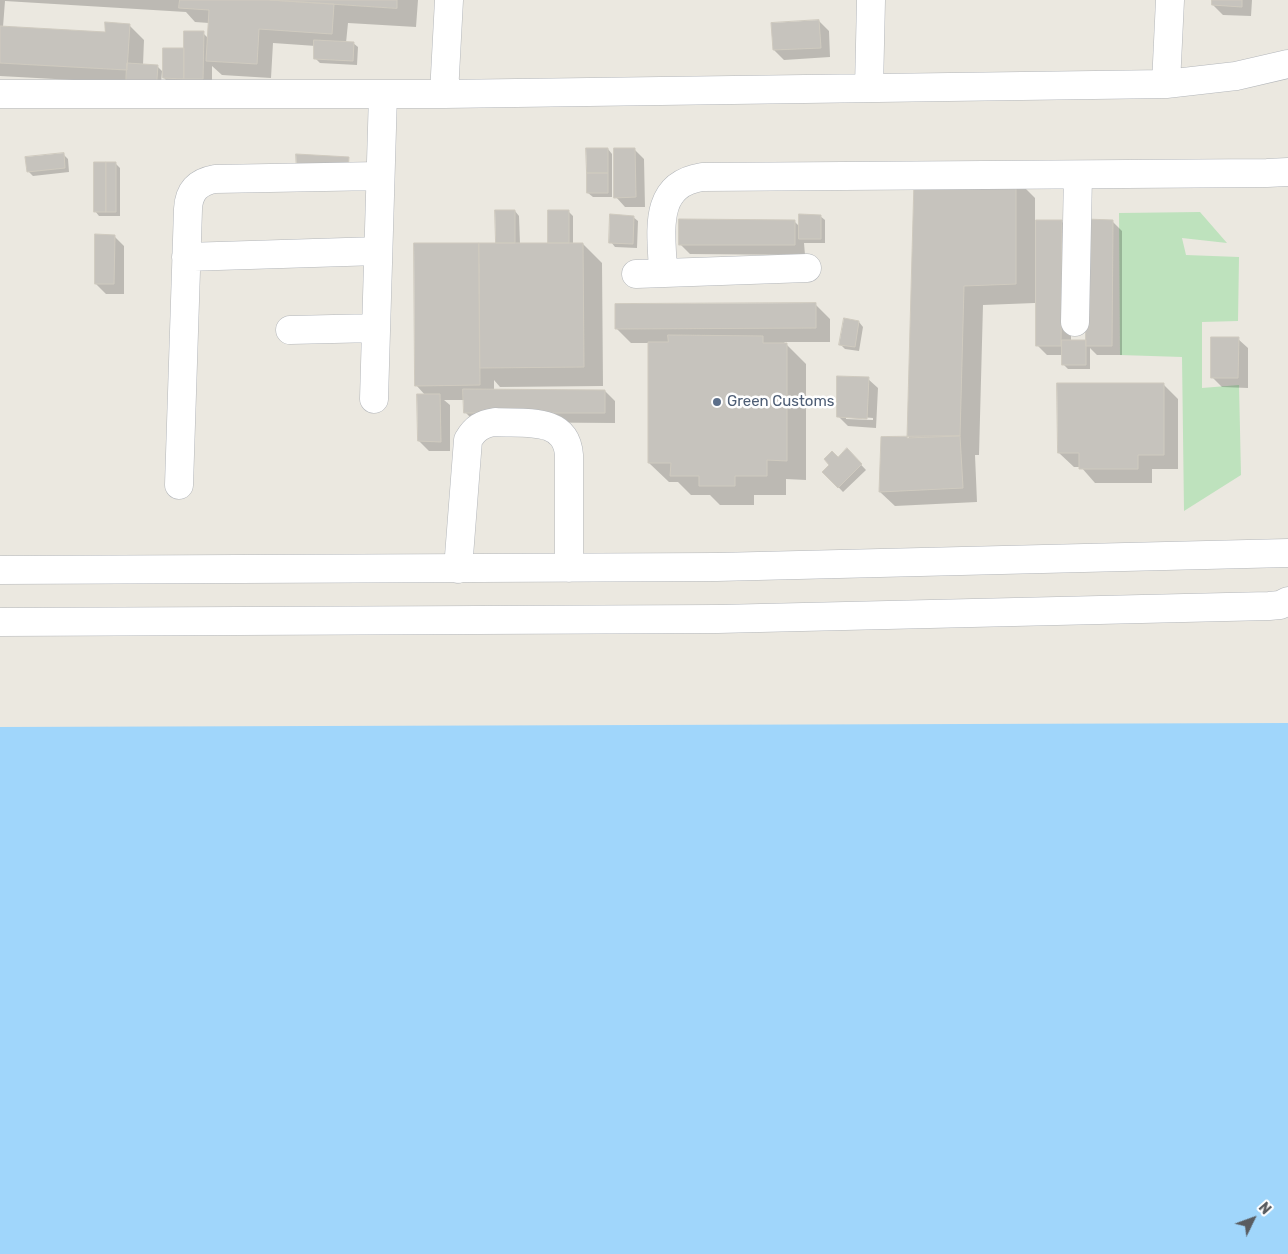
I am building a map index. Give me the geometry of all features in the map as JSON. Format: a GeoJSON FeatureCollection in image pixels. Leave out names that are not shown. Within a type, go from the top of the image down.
{"type":"FeatureCollection","features":[{"type":"Feature","properties":{"kind":"street"},"geometry":{"type":"LineString","coordinates":[[444,94],[449,0]]}},
{"type":"Feature","properties":{"kind":"street"},"geometry":{"type":"LineString","coordinates":[[869,88],[871,0]]}},
{"type":"Feature","properties":{"kind":"street"},"geometry":{"type":"LineString","coordinates":[[1166,84],[1170,0]]}},
{"type":"Feature","properties":{"kind":"street"},"geometry":{"type":"LineString","coordinates":[[0,94],[444,94],[1166,84],[1236,76],[1288,64]]}},
{"type":"Feature","properties":{"kind":"street"},"geometry":{"type":"LineString","coordinates":[[374,400],[383,94]]}},
{"type":"Feature","properties":{"kind":"street"},"geometry":{"type":"LineString","coordinates":[[664,273],[662,216],[664,206],[675,189],[692,179],[712,177],[1288,172]]}},
{"type":"Feature","properties":{"kind":"street"},"geometry":{"type":"LineString","coordinates":[[1075,322],[1078,175]]}},
{"type":"Feature","properties":{"kind":"street"},"geometry":{"type":"LineString","coordinates":[[179,485],[188,200],[192,191],[206,181],[380,176]]}},
{"type":"Feature","properties":{"kind":"street"},"geometry":{"type":"LineString","coordinates":[[186,257],[378,252]]}},
{"type":"Feature","properties":{"kind":"street"},"geometry":{"type":"LineString","coordinates":[[636,274],[807,268]]}},
{"type":"Feature","properties":{"kind":"street"},"geometry":{"type":"LineString","coordinates":[[290,330],[376,328]]}},
{"type":"Feature","properties":{"kind":"street"},"geometry":{"type":"LineString","coordinates":[[458,569],[468,440],[478,427],[495,422],[551,426],[563,435],[569,455],[569,568]]}},
{"type":"Feature","properties":{"kind":"street"},"geometry":{"type":"LineString","coordinates":[[0,570],[716,567],[1288,553]]}},
{"type":"Feature","properties":{"kind":"street"},"geometry":{"type":"LineString","coordinates":[[0,622],[718,619],[1268,606],[1288,601]]}},
{"type":"Feature","properties":{"kind":"green space"},"geometry":{"type":"Polygon","coordinates":[[[1200,212],[1227,243],[1182,238],[1186,255],[1239,257],[1238,321],[1202,322],[1202,388],[1239,385],[1241,475],[1184,511],[1182,357],[1120,355],[1119,213],[1200,212]]]}},
{"type":"Feature","properties":{"kind":"water"},"geometry":{"type":"Polygon","coordinates":[[[1288,723],[1288,1254],[0,1254],[0,727],[1288,723]]]}},
{"type":"Feature","properties":{"kind":"building"},"geometry":{"type":"Polygon","coordinates":[[[180,0],[270,0],[334,4],[332,34],[259,29],[257,64],[206,61],[209,10],[179,8],[180,0]]]}},
{"type":"Feature","properties":{"kind":"building"},"geometry":{"type":"Polygon","coordinates":[[[270,0],[397,0],[397,8],[270,0]]]}},
{"type":"Feature","properties":{"kind":"building"},"geometry":{"type":"Polygon","coordinates":[[[1212,0],[1242,0],[1242,7],[1212,5],[1212,0]]]}},
{"type":"Feature","properties":{"kind":"building"},"geometry":{"type":"Polygon","coordinates":[[[819,20],[821,48],[773,50],[771,23],[819,20]]]}},
{"type":"Feature","properties":{"kind":"building"},"geometry":{"type":"Polygon","coordinates":[[[105,22],[130,24],[127,70],[0,63],[0,26],[105,32],[105,22]]]}},
{"type":"Feature","properties":{"kind":"building"},"geometry":{"type":"Polygon","coordinates":[[[184,31],[204,31],[203,79],[184,79],[184,31]]]}},
{"type":"Feature","properties":{"kind":"building"},"geometry":{"type":"Polygon","coordinates":[[[314,40],[354,42],[353,61],[314,59],[314,40]]]}},
{"type":"Feature","properties":{"kind":"building"},"geometry":{"type":"Polygon","coordinates":[[[163,48],[184,48],[184,79],[163,78],[163,48]]]}},
{"type":"Feature","properties":{"kind":"building"},"geometry":{"type":"Polygon","coordinates":[[[127,63],[158,65],[156,92],[126,90],[127,63]]]}},
{"type":"Feature","properties":{"kind":"building"},"geometry":{"type":"Polygon","coordinates":[[[586,148],[608,148],[608,173],[587,173],[586,148]]]}},
{"type":"Feature","properties":{"kind":"building"},"geometry":{"type":"Polygon","coordinates":[[[614,148],[635,148],[636,197],[614,198],[614,148]]]}},
{"type":"Feature","properties":{"kind":"building"},"geometry":{"type":"Polygon","coordinates":[[[64,153],[65,168],[27,172],[25,157],[64,153]]]}},
{"type":"Feature","properties":{"kind":"building"},"geometry":{"type":"Polygon","coordinates":[[[296,154],[349,157],[348,173],[297,171],[296,154]]]}},
{"type":"Feature","properties":{"kind":"building"},"geometry":{"type":"Polygon","coordinates":[[[94,162],[106,162],[106,212],[94,212],[94,162]]]}},
{"type":"Feature","properties":{"kind":"building"},"geometry":{"type":"Polygon","coordinates":[[[106,162],[116,162],[116,212],[106,212],[106,162]]]}},
{"type":"Feature","properties":{"kind":"building"},"geometry":{"type":"Polygon","coordinates":[[[587,173],[608,173],[608,193],[587,193],[587,173]]]}},
{"type":"Feature","properties":{"kind":"building"},"geometry":{"type":"Polygon","coordinates":[[[1016,177],[1016,284],[964,286],[960,436],[907,438],[914,181],[1016,177]]]}},
{"type":"Feature","properties":{"kind":"building"},"geometry":{"type":"Polygon","coordinates":[[[495,210],[515,210],[515,243],[496,243],[495,210]]]}},
{"type":"Feature","properties":{"kind":"building"},"geometry":{"type":"Polygon","coordinates":[[[548,210],[569,210],[569,243],[548,243],[548,210]]]}},
{"type":"Feature","properties":{"kind":"building"},"geometry":{"type":"Polygon","coordinates":[[[610,214],[634,216],[633,244],[609,243],[610,214]]]}},
{"type":"Feature","properties":{"kind":"building"},"geometry":{"type":"Polygon","coordinates":[[[799,214],[821,215],[821,239],[799,239],[799,214]]]}},
{"type":"Feature","properties":{"kind":"building"},"geometry":{"type":"Polygon","coordinates":[[[679,219],[795,220],[795,245],[679,245],[679,219]]]}},
{"type":"Feature","properties":{"kind":"building"},"geometry":{"type":"Polygon","coordinates":[[[1086,219],[1113,220],[1112,346],[1086,346],[1086,219]]]}},
{"type":"Feature","properties":{"kind":"building"},"geometry":{"type":"Polygon","coordinates":[[[1036,220],[1062,220],[1061,346],[1036,346],[1036,220]]]}},
{"type":"Feature","properties":{"kind":"building"},"geometry":{"type":"Polygon","coordinates":[[[95,234],[115,235],[114,284],[95,284],[95,234]]]}},
{"type":"Feature","properties":{"kind":"building"},"geometry":{"type":"Polygon","coordinates":[[[414,243],[479,243],[480,385],[415,386],[414,243]]]}},
{"type":"Feature","properties":{"kind":"building"},"geometry":{"type":"Polygon","coordinates":[[[479,243],[583,243],[584,367],[480,368],[479,243]]]}},
{"type":"Feature","properties":{"kind":"building"},"geometry":{"type":"Polygon","coordinates":[[[816,303],[816,328],[615,329],[615,304],[816,303]]]}},
{"type":"Feature","properties":{"kind":"building"},"geometry":{"type":"Polygon","coordinates":[[[844,318],[859,321],[855,347],[839,345],[844,318]]]}},
{"type":"Feature","properties":{"kind":"building","name":"Green Customs"},"geometry":{"type":"Polygon","coordinates":[[[668,335],[763,336],[763,343],[787,343],[787,461],[767,460],[767,476],[735,476],[735,486],[699,486],[699,476],[670,476],[671,463],[648,463],[648,342],[668,342],[668,335]]]}},
{"type":"Feature","properties":{"kind":"building"},"geometry":{"type":"Polygon","coordinates":[[[1211,337],[1239,337],[1238,378],[1211,378],[1211,337]]]}},
{"type":"Feature","properties":{"kind":"building"},"geometry":{"type":"Polygon","coordinates":[[[1062,340],[1086,340],[1086,365],[1062,365],[1062,340]]]}},
{"type":"Feature","properties":{"kind":"building"},"geometry":{"type":"Polygon","coordinates":[[[837,376],[869,377],[867,419],[837,417],[837,376]]]}},
{"type":"Feature","properties":{"kind":"building"},"geometry":{"type":"Polygon","coordinates":[[[1057,383],[1164,383],[1164,455],[1138,455],[1138,469],[1079,469],[1079,453],[1058,453],[1057,383]]]}},
{"type":"Feature","properties":{"kind":"building"},"geometry":{"type":"Polygon","coordinates":[[[463,389],[605,390],[605,413],[464,413],[463,389]]]}},
{"type":"Feature","properties":{"kind":"building"},"geometry":{"type":"Polygon","coordinates":[[[417,394],[440,394],[441,442],[418,441],[417,394]]]}},
{"type":"Feature","properties":{"kind":"building"},"geometry":{"type":"Polygon","coordinates":[[[960,436],[963,488],[879,492],[881,437],[960,436]]]}},
{"type":"Feature","properties":{"kind":"building"},"geometry":{"type":"Polygon","coordinates":[[[847,448],[862,464],[838,488],[822,472],[829,465],[824,459],[832,451],[838,457],[847,448]]]}},
{"type":"Feature","properties":{"kind":"place","name":"Green Customs"},"geometry":{"type":"Point","coordinates":[717,402]}}]}
